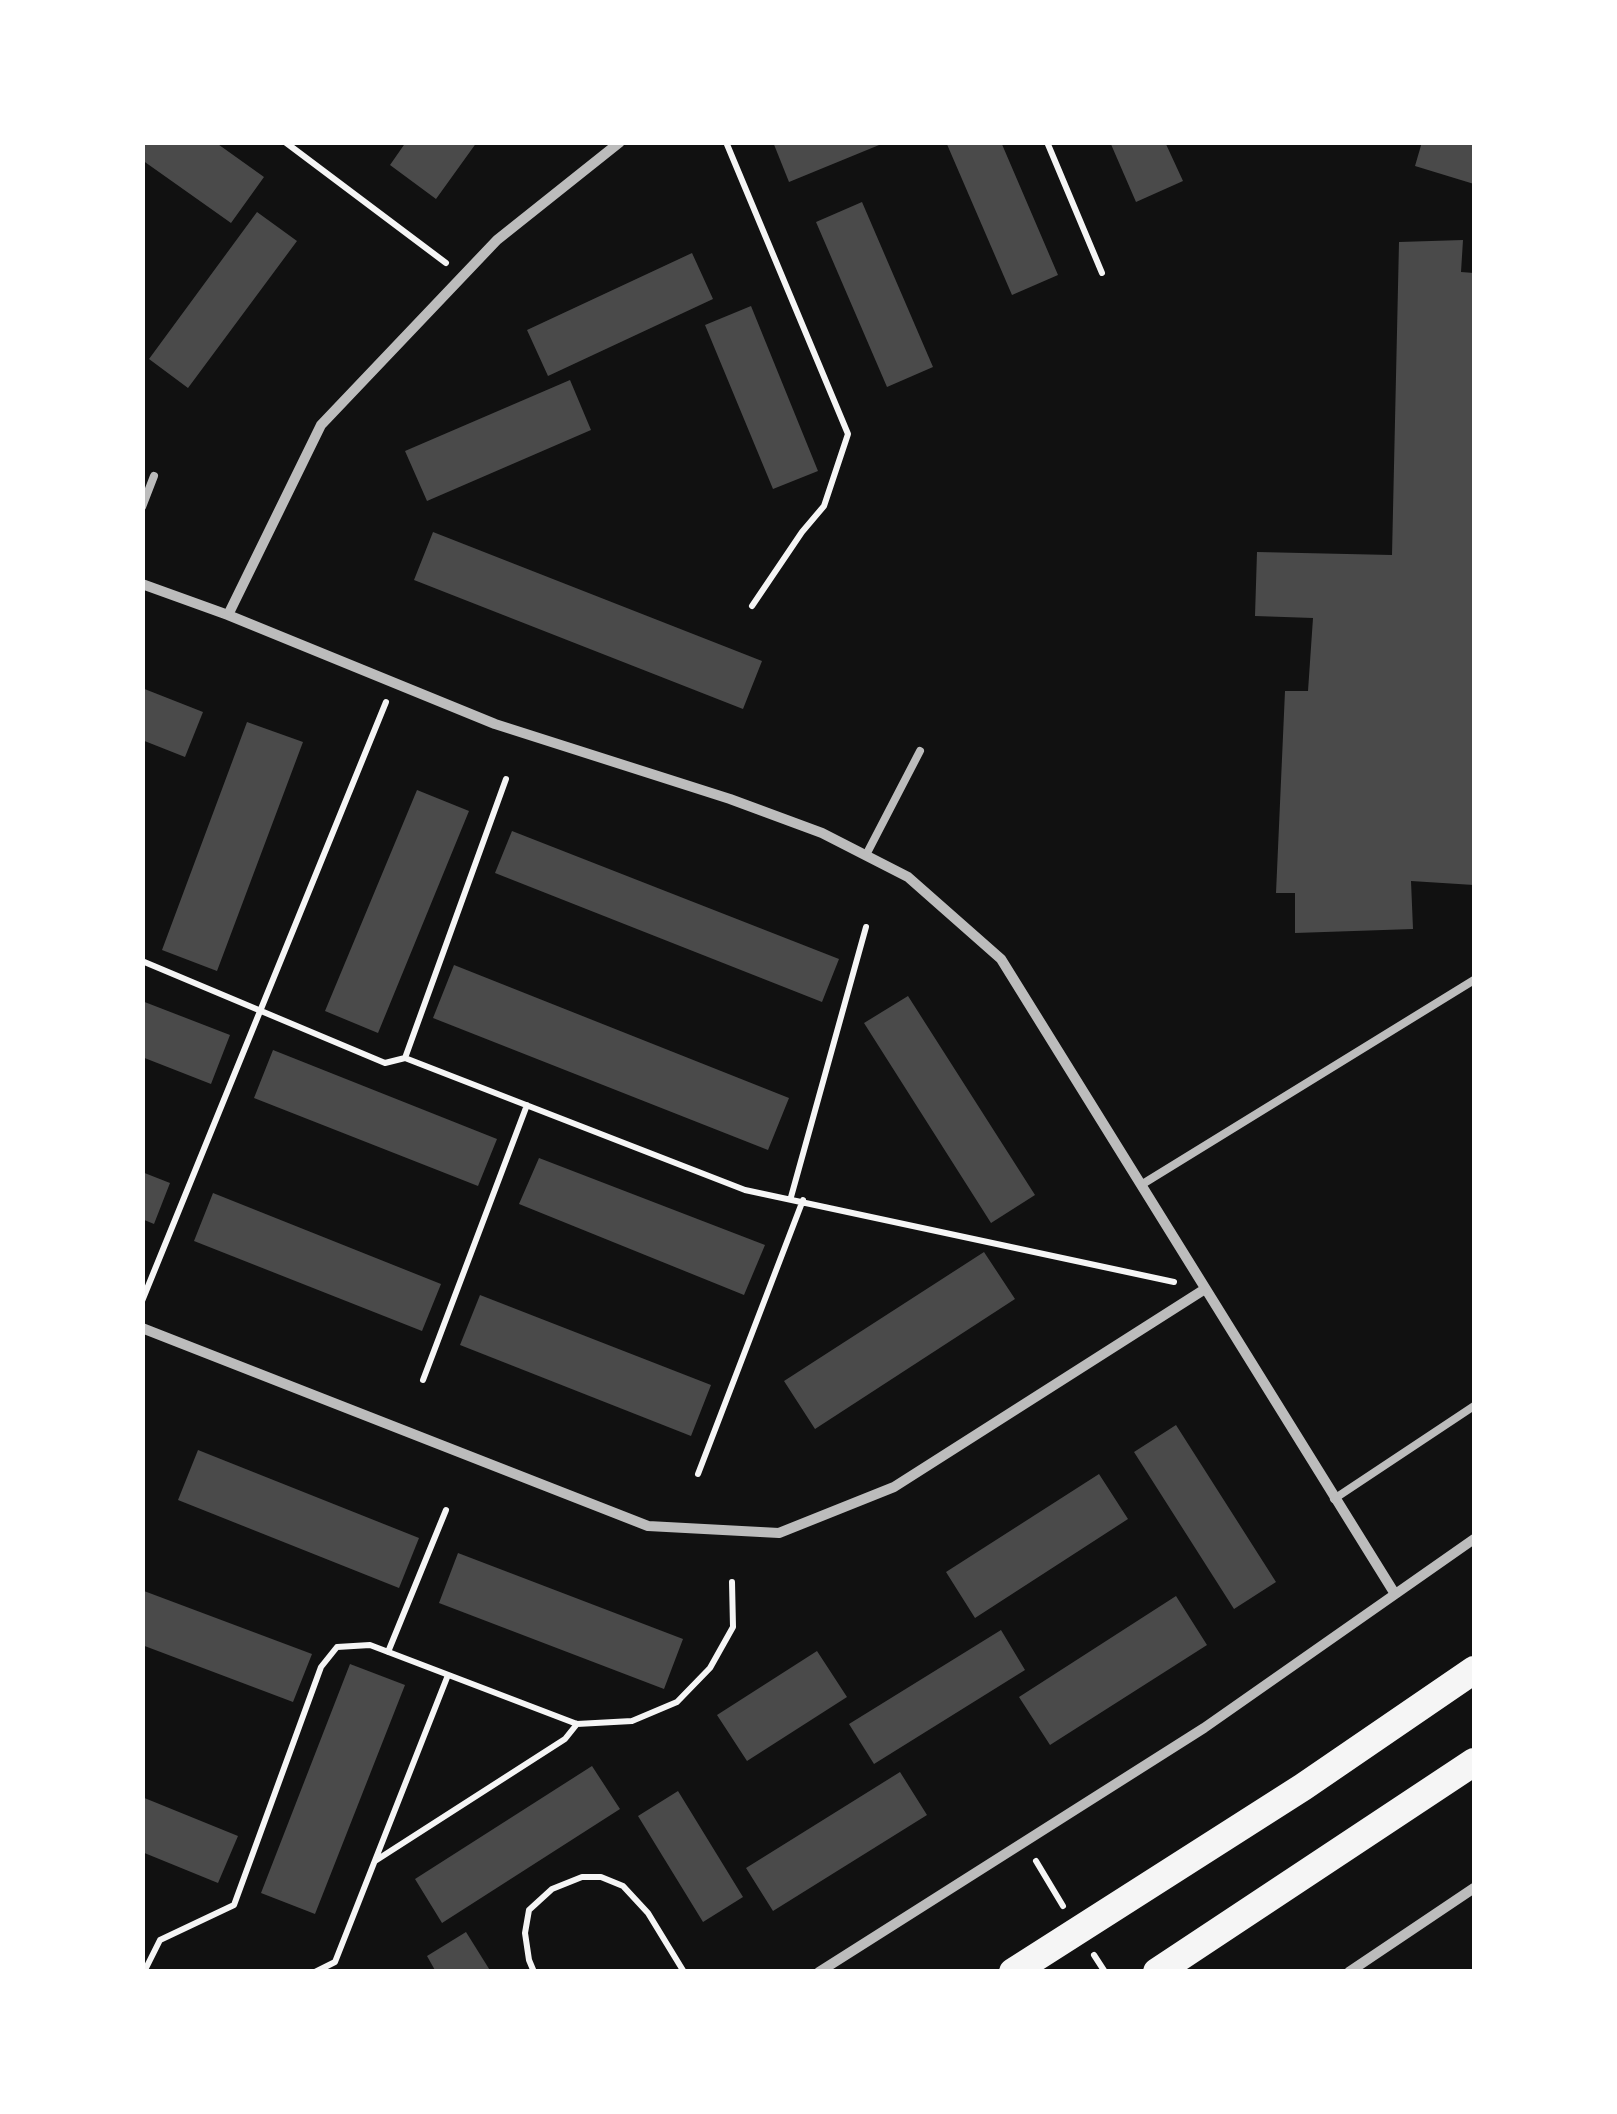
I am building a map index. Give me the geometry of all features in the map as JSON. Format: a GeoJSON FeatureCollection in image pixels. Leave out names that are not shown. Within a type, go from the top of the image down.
{"type":"FeatureCollection","features":[{"type":"Feature","properties":{"kind":"highway"},"geometry":{"type":"LineString","coordinates":[[1014,1972],[1303,1787],[1474,1670]]}},
{"type":"Feature","properties":{"kind":"highway"},"geometry":{"type":"LineString","coordinates":[[1157,1972],[1474,1762]]}},
{"type":"Feature","properties":{"kind":"street"},"geometry":{"type":"LineString","coordinates":[[228,615],[322,425],[497,240],[620,142]]}},
{"type":"Feature","properties":{"kind":"street"},"geometry":{"type":"LineString","coordinates":[[142,584],[496,724],[822,833],[908,876],[1001,959],[1395,1594]]}},
{"type":"Feature","properties":{"kind":"street"},"geometry":{"type":"LineString","coordinates":[[142,1328],[648,1526],[779,1532],[894,1488],[1205,1288]]}},
{"type":"Feature","properties":{"kind":"street"},"geometry":{"type":"LineString","coordinates":[[820,1972],[1188,1738],[1474,1540]]}},
{"type":"Feature","properties":{"kind":"street"},"geometry":{"type":"LineString","coordinates":[[1349,1972],[1367,1967],[1474,1888]]}},
{"type":"Feature","properties":{"kind":"lane"},"geometry":{"type":"LineString","coordinates":[[142,507],[154,476]]}},
{"type":"Feature","properties":{"kind":"lane"},"geometry":{"type":"LineString","coordinates":[[866,855],[920,751]]}},
{"type":"Feature","properties":{"kind":"lane"},"geometry":{"type":"LineString","coordinates":[[1141,1185],[1474,980]]}},
{"type":"Feature","properties":{"kind":"lane"},"geometry":{"type":"LineString","coordinates":[[1334,1499],[1474,1406]]}},
{"type":"Feature","properties":{"kind":"path"},"geometry":{"type":"LineString","coordinates":[[285,142],[463,276]]}},
{"type":"Feature","properties":{"kind":"path"},"geometry":{"type":"LineString","coordinates":[[726,142],[848,434],[824,506],[752,606]]}},
{"type":"Feature","properties":{"kind":"path"},"geometry":{"type":"LineString","coordinates":[[1047,142],[1102,274]]}},
{"type":"Feature","properties":{"kind":"path"},"geometry":{"type":"LineString","coordinates":[[142,1301],[263,1012],[394,682]]}},
{"type":"Feature","properties":{"kind":"path"},"geometry":{"type":"LineString","coordinates":[[405,1058],[506,779]]}},
{"type":"Feature","properties":{"kind":"path"},"geometry":{"type":"LineString","coordinates":[[791,1198],[866,927]]}},
{"type":"Feature","properties":{"kind":"path"},"geometry":{"type":"LineString","coordinates":[[142,961],[385,1063],[405,1058],[745,1190],[1205,1288]]}},
{"type":"Feature","properties":{"kind":"path"},"geometry":{"type":"LineString","coordinates":[[423,1380],[527,1106]]}},
{"type":"Feature","properties":{"kind":"path"},"geometry":{"type":"LineString","coordinates":[[698,1474],[803,1200]]}},
{"type":"Feature","properties":{"kind":"path"},"geometry":{"type":"LineString","coordinates":[[388,1652],[446,1510]]}},
{"type":"Feature","properties":{"kind":"path"},"geometry":{"type":"LineString","coordinates":[[144,1972],[160,1940],[234,1905],[320,1666],[337,1648],[370,1645],[576,1724],[632,1721],[677,1702],[710,1668],[733,1627],[732,1582]]}},
{"type":"Feature","properties":{"kind":"path"},"geometry":{"type":"LineString","coordinates":[[315,1972],[335,1962],[448,1675]]}},
{"type":"Feature","properties":{"kind":"path"},"geometry":{"type":"LineString","coordinates":[[374,1862],[565,1739],[576,1724]]}},
{"type":"Feature","properties":{"kind":"path"},"geometry":{"type":"LineString","coordinates":[[1035,1860],[1065,1909]]}},
{"type":"Feature","properties":{"kind":"path"},"geometry":{"type":"LineString","coordinates":[[534,1972],[525,1934],[528,1910],[552,1888],[582,1877],[601,1878],[623,1886],[648,1913],[684,1972]]}},
{"type":"Feature","properties":{"kind":"path"},"geometry":{"type":"LineString","coordinates":[[1091,1949],[1105,1972]]}},
{"type":"Feature","properties":{"kind":"building"},"geometry":{"type":"Polygon","coordinates":[[[142,142],[215,142],[264,177],[231,223],[142,160],[142,142]]]}},
{"type":"Feature","properties":{"kind":"building"},"geometry":{"type":"Polygon","coordinates":[[[406,142],[477,142],[436,199],[390,165],[406,142]]]}},
{"type":"Feature","properties":{"kind":"building"},"geometry":{"type":"Polygon","coordinates":[[[773,142],[884,142],[884,143],[789,182],[773,142]]]}},
{"type":"Feature","properties":{"kind":"building"},"geometry":{"type":"Polygon","coordinates":[[[946,142],[1001,142],[1058,275],[1012,295],[946,142]]]}},
{"type":"Feature","properties":{"kind":"building"},"geometry":{"type":"Polygon","coordinates":[[[1110,142],[1165,142],[1183,181],[1136,202],[1110,142]]]}},
{"type":"Feature","properties":{"kind":"building"},"geometry":{"type":"Polygon","coordinates":[[[1422,142],[1474,142],[1474,184],[1415,166],[1422,142]]]}},
{"type":"Feature","properties":{"kind":"building"},"geometry":{"type":"Polygon","coordinates":[[[862,202],[933,367],[887,387],[816,222],[862,202]]]}},
{"type":"Feature","properties":{"kind":"building"},"geometry":{"type":"Polygon","coordinates":[[[257,212],[297,241],[188,388],[149,359],[257,212]]]}},
{"type":"Feature","properties":{"kind":"building"},"geometry":{"type":"Polygon","coordinates":[[[1463,240],[1461,272],[1474,273],[1474,885],[1411,881],[1413,929],[1295,933],[1295,893],[1276,893],[1285,691],[1308,691],[1313,618],[1255,616],[1257,552],[1392,555],[1399,242],[1463,240]]]}},
{"type":"Feature","properties":{"kind":"building"},"geometry":{"type":"Polygon","coordinates":[[[692,253],[713,299],[548,376],[527,330],[692,253]]]}},
{"type":"Feature","properties":{"kind":"building"},"geometry":{"type":"Polygon","coordinates":[[[751,306],[818,471],[773,489],[705,325],[751,306]]]}},
{"type":"Feature","properties":{"kind":"building"},"geometry":{"type":"Polygon","coordinates":[[[570,380],[591,430],[427,501],[405,451],[570,380]]]}},
{"type":"Feature","properties":{"kind":"building"},"geometry":{"type":"Polygon","coordinates":[[[433,532],[762,661],[743,709],[414,580],[433,532]]]}},
{"type":"Feature","properties":{"kind":"building"},"geometry":{"type":"Polygon","coordinates":[[[142,688],[203,712],[185,757],[142,740],[142,688]]]}},
{"type":"Feature","properties":{"kind":"building"},"geometry":{"type":"Polygon","coordinates":[[[247,722],[303,742],[217,971],[162,950],[247,722]]]}},
{"type":"Feature","properties":{"kind":"building"},"geometry":{"type":"Polygon","coordinates":[[[417,790],[469,811],[378,1033],[325,1011],[417,790]]]}},
{"type":"Feature","properties":{"kind":"building"},"geometry":{"type":"Polygon","coordinates":[[[512,831],[839,959],[822,1002],[495,873],[512,831]]]}},
{"type":"Feature","properties":{"kind":"building"},"geometry":{"type":"Polygon","coordinates":[[[454,965],[789,1098],[768,1150],[433,1018],[454,965]]]}},
{"type":"Feature","properties":{"kind":"building"},"geometry":{"type":"Polygon","coordinates":[[[908,996],[1035,1195],[991,1223],[864,1023],[908,996]]]}},
{"type":"Feature","properties":{"kind":"building"},"geometry":{"type":"Polygon","coordinates":[[[142,1001],[230,1035],[211,1084],[142,1057],[142,1001]]]}},
{"type":"Feature","properties":{"kind":"building"},"geometry":{"type":"Polygon","coordinates":[[[273,1050],[497,1139],[478,1186],[254,1098],[273,1050]]]}},
{"type":"Feature","properties":{"kind":"building"},"geometry":{"type":"Polygon","coordinates":[[[539,1158],[765,1245],[744,1295],[519,1204],[539,1158]]]}},
{"type":"Feature","properties":{"kind":"building"},"geometry":{"type":"Polygon","coordinates":[[[142,1172],[170,1183],[154,1224],[142,1219],[142,1172]]]}},
{"type":"Feature","properties":{"kind":"building"},"geometry":{"type":"Polygon","coordinates":[[[213,1193],[441,1284],[422,1331],[194,1241],[213,1193]]]}},
{"type":"Feature","properties":{"kind":"building"},"geometry":{"type":"Polygon","coordinates":[[[984,1252],[1015,1299],[815,1429],[784,1381],[984,1252]]]}},
{"type":"Feature","properties":{"kind":"building"},"geometry":{"type":"Polygon","coordinates":[[[480,1295],[711,1385],[691,1436],[460,1345],[480,1295]]]}},
{"type":"Feature","properties":{"kind":"building"},"geometry":{"type":"Polygon","coordinates":[[[1176,1425],[1276,1582],[1234,1609],[1134,1452],[1176,1425]]]}},
{"type":"Feature","properties":{"kind":"building"},"geometry":{"type":"Polygon","coordinates":[[[198,1450],[419,1538],[399,1588],[178,1500],[198,1450]]]}},
{"type":"Feature","properties":{"kind":"building"},"geometry":{"type":"Polygon","coordinates":[[[1099,1474],[1128,1519],[975,1618],[946,1572],[1099,1474]]]}},
{"type":"Feature","properties":{"kind":"building"},"geometry":{"type":"Polygon","coordinates":[[[458,1553],[683,1639],[664,1689],[439,1603],[458,1553]]]}},
{"type":"Feature","properties":{"kind":"building"},"geometry":{"type":"Polygon","coordinates":[[[144,1591],[312,1654],[293,1702],[142,1645],[144,1591]]]}},
{"type":"Feature","properties":{"kind":"building"},"geometry":{"type":"Polygon","coordinates":[[[1176,1596],[1207,1645],[1050,1745],[1019,1697],[1176,1596]]]}},
{"type":"Feature","properties":{"kind":"building"},"geometry":{"type":"Polygon","coordinates":[[[1001,1630],[1025,1670],[874,1764],[849,1724],[1001,1630]]]}},
{"type":"Feature","properties":{"kind":"building"},"geometry":{"type":"Polygon","coordinates":[[[817,1651],[847,1697],[747,1761],[717,1715],[817,1651]]]}},
{"type":"Feature","properties":{"kind":"building"},"geometry":{"type":"Polygon","coordinates":[[[350,1664],[405,1685],[315,1914],[261,1893],[350,1664]]]}},
{"type":"Feature","properties":{"kind":"building"},"geometry":{"type":"Polygon","coordinates":[[[592,1766],[620,1809],[442,1923],[415,1879],[592,1766]]]}},
{"type":"Feature","properties":{"kind":"building"},"geometry":{"type":"Polygon","coordinates":[[[900,1772],[927,1815],[773,1911],[746,1868],[900,1772]]]}},
{"type":"Feature","properties":{"kind":"building"},"geometry":{"type":"Polygon","coordinates":[[[678,1791],[743,1897],[703,1922],[638,1816],[678,1791]]]}},
{"type":"Feature","properties":{"kind":"building"},"geometry":{"type":"Polygon","coordinates":[[[142,1797],[238,1836],[218,1883],[142,1852],[142,1797]]]}},
{"type":"Feature","properties":{"kind":"building"},"geometry":{"type":"Polygon","coordinates":[[[466,1932],[491,1972],[436,1972],[427,1956],[466,1932]]]}}]}
